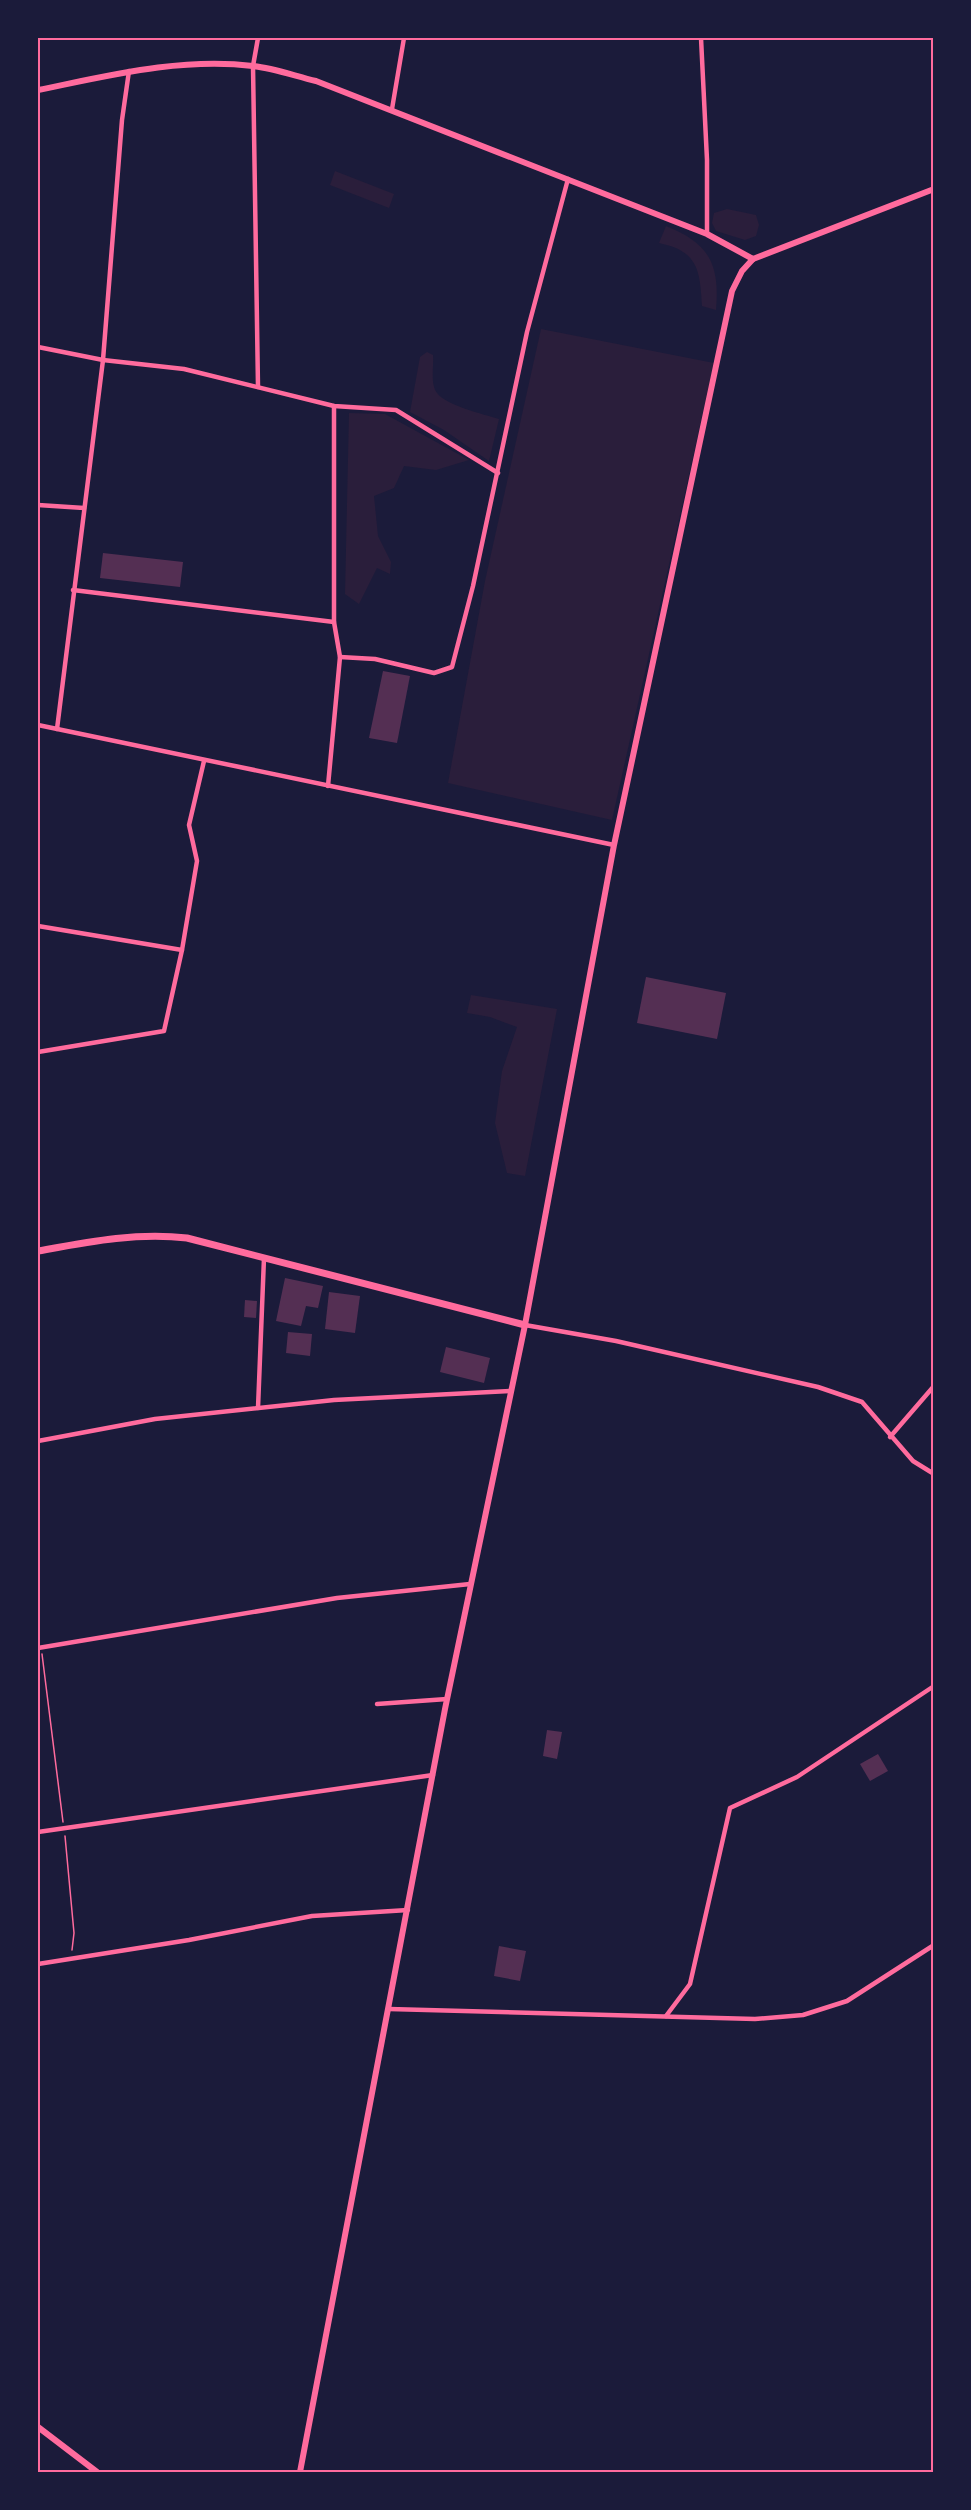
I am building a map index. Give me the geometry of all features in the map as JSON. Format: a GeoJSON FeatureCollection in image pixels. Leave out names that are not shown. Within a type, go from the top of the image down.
{"type":"FeatureCollection","features":[{"type":"Feature","properties":{"kind":"main road"},"geometry":{"type":"LineString","coordinates":[[38,1251],[99,1240],[153,1235],[187,1238],[525,1324]]}},
{"type":"Feature","properties":{"kind":"street"},"geometry":{"type":"LineString","coordinates":[[258,38],[253,66],[258,387]]}},
{"type":"Feature","properties":{"kind":"street"},"geometry":{"type":"LineString","coordinates":[[392,109],[404,38]]}},
{"type":"Feature","properties":{"kind":"street"},"geometry":{"type":"LineString","coordinates":[[701,38],[707,160],[707,234]]}},
{"type":"Feature","properties":{"kind":"street"},"geometry":{"type":"LineString","coordinates":[[38,90],[129,72],[204,65],[253,66],[316,81],[392,109],[707,234],[753,259]]}},
{"type":"Feature","properties":{"kind":"street"},"geometry":{"type":"LineString","coordinates":[[57,729],[103,360],[122,120],[129,72]]}},
{"type":"Feature","properties":{"kind":"street"},"geometry":{"type":"LineString","coordinates":[[340,657],[375,659],[434,673],[452,667],[498,473],[527,332],[568,179]]}},
{"type":"Feature","properties":{"kind":"street"},"geometry":{"type":"LineString","coordinates":[[300,2472],[447,1699],[525,1324],[614,845],[732,291],[742,271],[753,259],[933,189]]}},
{"type":"Feature","properties":{"kind":"street"},"geometry":{"type":"LineString","coordinates":[[38,347],[103,360],[184,369],[334,406],[396,410],[498,473]]}},
{"type":"Feature","properties":{"kind":"street"},"geometry":{"type":"LineString","coordinates":[[328,786],[340,657],[334,622],[334,406]]}},
{"type":"Feature","properties":{"kind":"street"},"geometry":{"type":"LineString","coordinates":[[38,505],[84,508]]}},
{"type":"Feature","properties":{"kind":"street"},"geometry":{"type":"LineString","coordinates":[[74,591],[334,622]]}},
{"type":"Feature","properties":{"kind":"street"},"geometry":{"type":"LineString","coordinates":[[38,725],[614,845]]}},
{"type":"Feature","properties":{"kind":"street"},"geometry":{"type":"LineString","coordinates":[[38,1052],[164,1031],[182,950],[197,861],[189,825],[204,761]]}},
{"type":"Feature","properties":{"kind":"street"},"geometry":{"type":"LineString","coordinates":[[38,926],[182,950]]}},
{"type":"Feature","properties":{"kind":"street"},"geometry":{"type":"LineString","coordinates":[[258,1408],[264,1257]]}},
{"type":"Feature","properties":{"kind":"street"},"geometry":{"type":"LineString","coordinates":[[525,1324],[616,1341],[818,1387],[862,1402],[913,1461],[933,1474]]}},
{"type":"Feature","properties":{"kind":"street"},"geometry":{"type":"LineString","coordinates":[[890,1437],[933,1386]]}},
{"type":"Feature","properties":{"kind":"street"},"geometry":{"type":"LineString","coordinates":[[38,1441],[155,1419],[258,1408],[334,1400],[511,1391]]}},
{"type":"Feature","properties":{"kind":"street"},"geometry":{"type":"LineString","coordinates":[[39,1648],[337,1598],[470,1584]]}},
{"type":"Feature","properties":{"kind":"street"},"geometry":{"type":"LineString","coordinates":[[666,2016],[690,1984],[730,1808],[797,1777],[933,1686]]}},
{"type":"Feature","properties":{"kind":"street"},"geometry":{"type":"LineString","coordinates":[[377,1704],[447,1699]]}},
{"type":"Feature","properties":{"kind":"street"},"geometry":{"type":"LineString","coordinates":[[38,1833],[433,1775]]}},
{"type":"Feature","properties":{"kind":"street"},"geometry":{"type":"LineString","coordinates":[[38,1964],[312,1916],[408,1910]]}},
{"type":"Feature","properties":{"kind":"street"},"geometry":{"type":"LineString","coordinates":[[389,2009],[755,2019],[803,2015],[846,2001],[933,1945]]}},
{"type":"Feature","properties":{"kind":"street"},"geometry":{"type":"LineString","coordinates":[[38,2427],[97,2472]]}},
{"type":"Feature","properties":{"kind":"path"},"geometry":{"type":"LineString","coordinates":[[39,1648],[64,1828],[74,1933],[70,1959]]}},
{"type":"Feature","properties":{"kind":"shaded area"},"geometry":{"type":"Polygon","coordinates":[[[335,171],[394,194],[389,208],[330,185],[335,171]]]}},
{"type":"Feature","properties":{"kind":"shaded area"},"geometry":{"type":"Polygon","coordinates":[[[727,209],[756,215],[759,225],[756,236],[745,240],[716,231],[712,223],[714,213],[727,209]]]}},
{"type":"Feature","properties":{"kind":"shaded area"},"geometry":{"type":"Polygon","coordinates":[[[666,226],[693,240],[709,257],[716,280],[716,310],[702,306],[698,272],[689,257],[682,251],[659,243],[666,226]]]}},
{"type":"Feature","properties":{"kind":"shaded area"},"geometry":{"type":"Polygon","coordinates":[[[541,329],[714,363],[612,820],[448,783],[485,581],[541,329]]]}},
{"type":"Feature","properties":{"kind":"shaded area"},"geometry":{"type":"Polygon","coordinates":[[[427,352],[433,355],[434,385],[442,398],[466,409],[499,419],[489,461],[444,430],[410,412],[420,357],[427,352]]]}},
{"type":"Feature","properties":{"kind":"shaded area"},"geometry":{"type":"Polygon","coordinates":[[[349,413],[385,414],[469,460],[436,470],[404,466],[394,488],[374,496],[378,536],[391,562],[390,574],[377,568],[359,604],[345,594],[349,413]]]}},
{"type":"Feature","properties":{"kind":"shaded area"},"geometry":{"type":"Polygon","coordinates":[[[471,995],[557,1009],[525,1176],[507,1173],[495,1123],[502,1071],[517,1027],[490,1017],[467,1013],[471,995]]]}},
{"type":"Feature","properties":{"kind":"building"},"geometry":{"type":"Polygon","coordinates":[[[103,553],[183,562],[180,587],[100,578],[103,553]]]}},
{"type":"Feature","properties":{"kind":"building"},"geometry":{"type":"Polygon","coordinates":[[[383,671],[410,676],[397,743],[369,738],[383,671]]]}},
{"type":"Feature","properties":{"kind":"building"},"geometry":{"type":"Polygon","coordinates":[[[646,977],[726,993],[717,1039],[637,1023],[646,977]]]}},
{"type":"Feature","properties":{"kind":"building"},"geometry":{"type":"Polygon","coordinates":[[[285,1278],[323,1286],[318,1308],[306,1306],[301,1326],[276,1321],[285,1278]]]}},
{"type":"Feature","properties":{"kind":"building"},"geometry":{"type":"Polygon","coordinates":[[[329,1292],[360,1296],[355,1333],[325,1329],[329,1292]]]}},
{"type":"Feature","properties":{"kind":"building"},"geometry":{"type":"Polygon","coordinates":[[[245,1300],[257,1301],[256,1318],[244,1317],[245,1300]]]}},
{"type":"Feature","properties":{"kind":"building"},"geometry":{"type":"Polygon","coordinates":[[[288,1332],[312,1334],[310,1356],[286,1353],[288,1332]]]}},
{"type":"Feature","properties":{"kind":"building"},"geometry":{"type":"Polygon","coordinates":[[[446,1347],[490,1358],[484,1383],[440,1372],[446,1347]]]}},
{"type":"Feature","properties":{"kind":"building"},"geometry":{"type":"Polygon","coordinates":[[[547,1730],[562,1732],[557,1759],[543,1756],[547,1730]]]}},
{"type":"Feature","properties":{"kind":"building"},"geometry":{"type":"Polygon","coordinates":[[[878,1754],[888,1771],[870,1781],[860,1764],[878,1754]]]}},
{"type":"Feature","properties":{"kind":"building"},"geometry":{"type":"Polygon","coordinates":[[[499,1946],[526,1951],[520,1981],[494,1976],[499,1946]]]}}]}
